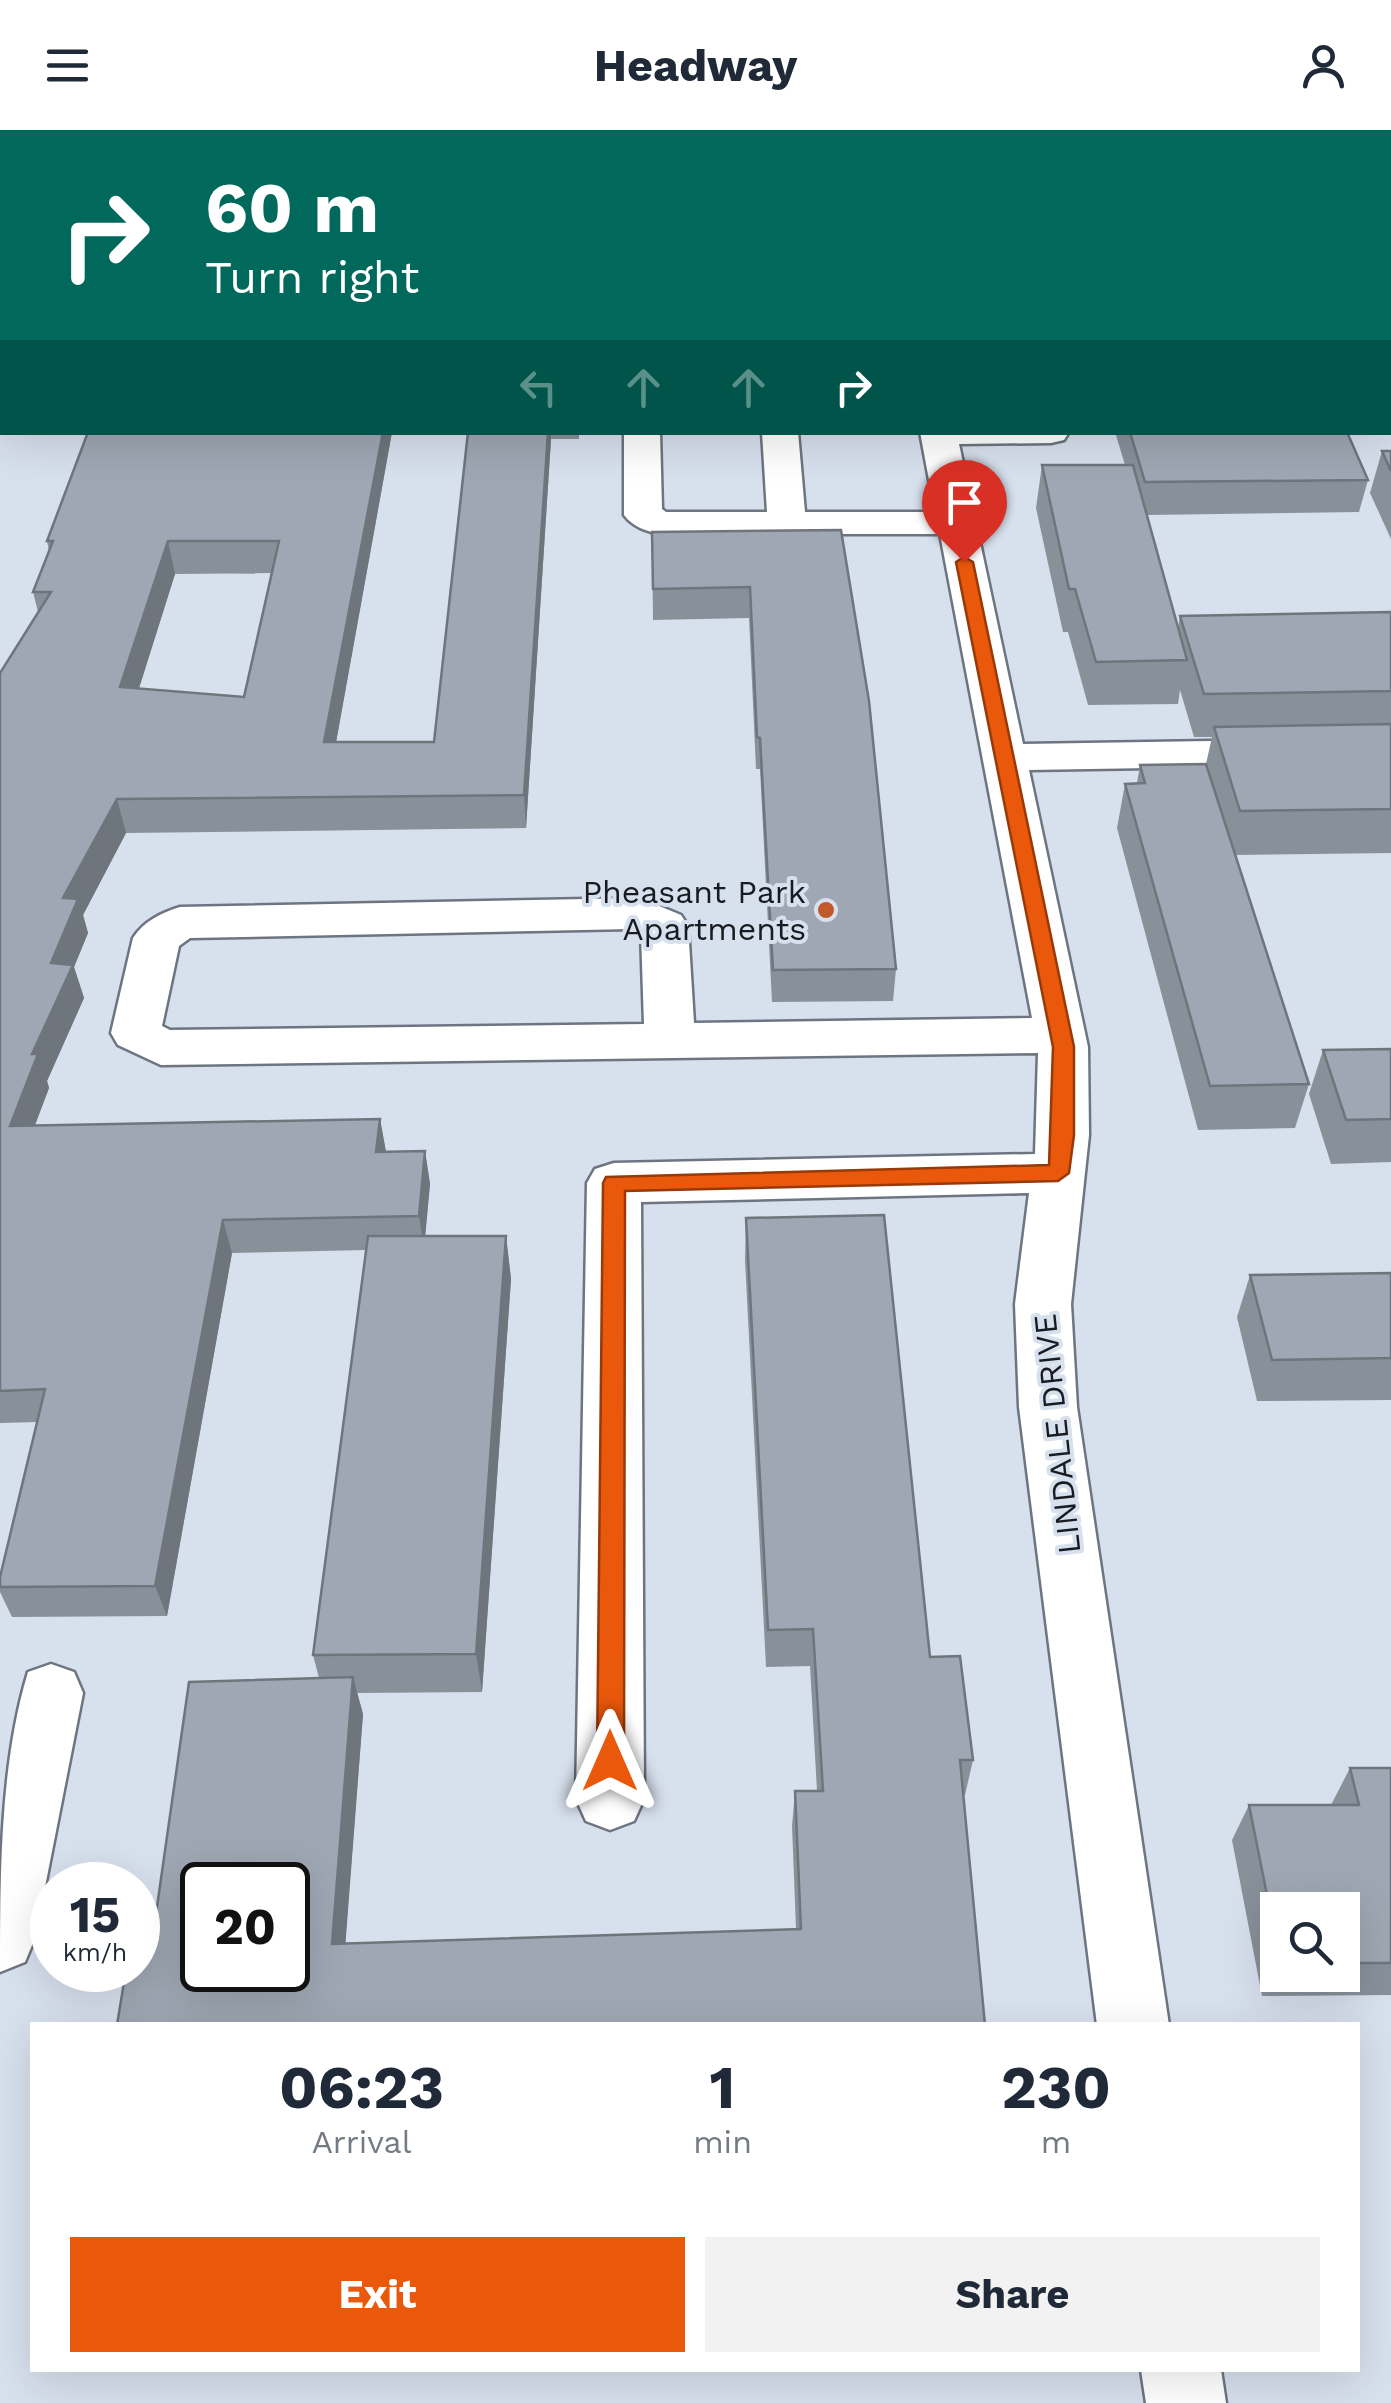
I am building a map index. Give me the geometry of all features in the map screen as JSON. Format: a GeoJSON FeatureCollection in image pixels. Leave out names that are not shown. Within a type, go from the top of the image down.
{"type":"FeatureCollection","features":[{"type":"Feature","properties":{"kind":"street"},"geometry":{"type":"LineString","coordinates":[[642,435],[643,514],[672,526],[956,522]]}},
{"type":"Feature","properties":{"kind":"street"},"geometry":{"type":"LineString","coordinates":[[780,435],[787,524]]}},
{"type":"Feature","properties":{"kind":"street","name":"LINDALE DRIVE"},"geometry":{"type":"LineString","coordinates":[[938,435],[1064,1047],[1063,1135],[1043,1304],[1048,1407],[1134,2022]]}},
{"type":"Feature","properties":{"kind":"street"},"geometry":{"type":"LineString","coordinates":[[1004,757],[1391,751]]}},
{"type":"Feature","properties":{"kind":"street"},"geometry":{"type":"LineString","coordinates":[[670,1040],[664,926],[640,913],[180,923],[157,938],[136,1033],[161,1048],[1060,1034]]}},
{"type":"Feature","properties":{"kind":"street"},"geometry":{"type":"LineString","coordinates":[[610,1799],[614,1183],[1058,1173]]}},
{"type":"Feature","properties":{"kind":"street"},"geometry":{"type":"LineString","coordinates":[[0,1938],[51,1693]]}},
{"type":"Feature","properties":{"kind":"street"},"geometry":{"type":"LineString","coordinates":[[1181,2372],[1186,2403]]}},
{"type":"Feature","properties":{"kind":"building"},"geometry":{"type":"Polygon","coordinates":[[[87,435],[382,435],[324,742],[434,742],[468,435],[548,435],[524,795],[117,799],[63,898],[78,899],[51,963],[73,965],[32,1054],[38,1054],[10,1126],[380,1119],[376,1152],[425,1151],[419,1216],[223,1220],[155,1586],[0,1587],[45,1389],[0,1391],[0,673],[51,592],[33,592],[53,541],[47,541],[87,435]],[[168,541],[120,687],[244,697],[279,541],[168,541]]]}},
{"type":"Feature","properties":{"kind":"building"},"geometry":{"type":"Polygon","coordinates":[[[1131,435],[1348,435],[1368,480],[1145,482],[1131,435]]]}},
{"type":"Feature","properties":{"kind":"building"},"geometry":{"type":"Polygon","coordinates":[[[1382,451],[1391,451],[1391,471],[1382,451]]]}},
{"type":"Feature","properties":{"kind":"building"},"geometry":{"type":"Polygon","coordinates":[[[1042,465],[1133,465],[1187,660],[1096,662],[1075,589],[1069,589],[1042,465]]]}},
{"type":"Feature","properties":{"kind":"building"},"geometry":{"type":"Polygon","coordinates":[[[841,530],[869,701],[896,969],[773,970],[750,587],[653,589],[652,532],[841,530]]]}},
{"type":"Feature","properties":{"kind":"building"},"geometry":{"type":"Polygon","coordinates":[[[1391,612],[1391,691],[1204,694],[1180,616],[1391,612]]]}},
{"type":"Feature","properties":{"kind":"building"},"geometry":{"type":"Polygon","coordinates":[[[1391,724],[1391,809],[1240,811],[1214,727],[1391,724]]]}},
{"type":"Feature","properties":{"kind":"building"},"geometry":{"type":"Polygon","coordinates":[[[1206,764],[1309,1084],[1210,1086],[1125,784],[1145,783],[1140,765],[1206,764]]]}},
{"type":"Feature","properties":{"kind":"building"},"geometry":{"type":"Polygon","coordinates":[[[1391,1049],[1391,1119],[1346,1120],[1323,1050],[1391,1049]]]}},
{"type":"Feature","properties":{"kind":"building"},"geometry":{"type":"Polygon","coordinates":[[[884,1215],[930,1657],[960,1656],[973,1760],[960,1760],[985,2022],[117,2022],[122,1992],[160,1992],[160,1886],[189,1682],[353,1677],[332,1944],[801,1929],[795,1791],[823,1791],[813,1629],[768,1630],[746,1218],[884,1215]]]}},
{"type":"Feature","properties":{"kind":"building"},"geometry":{"type":"Polygon","coordinates":[[[368,1236],[506,1236],[476,1654],[313,1655],[368,1236]]]}},
{"type":"Feature","properties":{"kind":"building"},"geometry":{"type":"Polygon","coordinates":[[[1391,1273],[1391,1358],[1272,1360],[1250,1275],[1391,1273]]]}},
{"type":"Feature","properties":{"kind":"building"},"geometry":{"type":"Polygon","coordinates":[[[1350,1768],[1391,1768],[1391,1963],[1360,1963],[1360,1892],[1266,1892],[1249,1805],[1359,1805],[1350,1768]]]}},
{"type":"Feature","properties":{"kind":"place","name":"Pheasant Park Apartments"},"geometry":{"type":"Point","coordinates":[826,910]}},
{"type":"Feature","properties":{"kind":"route"},"geometry":{"type":"LineString","coordinates":[[610,1761],[614,1183],[1058,1173],[1063,1135],[1064,1047],[964,562]]}}]}
